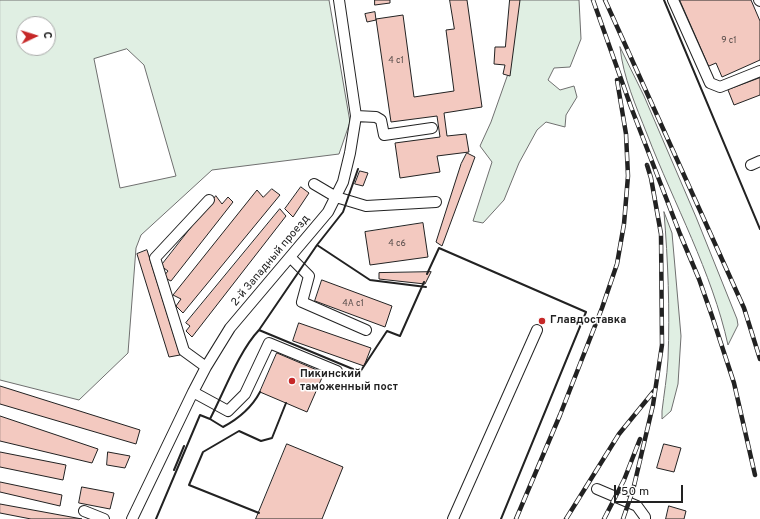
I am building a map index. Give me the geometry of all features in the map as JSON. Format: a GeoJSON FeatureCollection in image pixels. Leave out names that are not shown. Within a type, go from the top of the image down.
{"type":"FeatureCollection","features":[{"type":"Feature","properties":{"kind":"street","name":"2-й Западный проезд"},"geometry":{"type":"LineString","coordinates":[[132,519],[193,392],[206,367],[230,328],[328,212],[343,182],[350,153],[356,116],[339,0]]}},
{"type":"Feature","properties":{"kind":"street"},"geometry":{"type":"LineString","coordinates":[[673,0],[710,83],[720,87],[760,70]]}},
{"type":"Feature","properties":{"kind":"street"},"geometry":{"type":"LineString","coordinates":[[356,116],[376,117],[381,120],[384,135],[432,128]]}},
{"type":"Feature","properties":{"kind":"street"},"geometry":{"type":"LineString","coordinates":[[314,184],[336,197],[366,206],[436,202]]}},
{"type":"Feature","properties":{"kind":"street"},"geometry":{"type":"LineString","coordinates":[[206,367],[184,351],[156,258],[209,200]]}},
{"type":"Feature","properties":{"kind":"street"},"geometry":{"type":"LineString","coordinates":[[290,257],[309,276],[302,302],[366,330]]}},
{"type":"Feature","properties":{"kind":"street"},"geometry":{"type":"LineString","coordinates":[[453,519],[537,330]]}},
{"type":"Feature","properties":{"kind":"street"},"geometry":{"type":"LineString","coordinates":[[193,392],[228,411],[245,394],[269,343],[337,371]]}},
{"type":"Feature","properties":{"kind":"street"},"geometry":{"type":"LineString","coordinates":[[597,490],[637,506],[645,519]]}},
{"type":"Feature","properties":{"kind":"street"},"geometry":{"type":"LineString","coordinates":[[84,511],[104,519]]}},
{"type":"Feature","properties":{"kind":"green space"},"geometry":{"type":"Polygon","coordinates":[[[0,0],[329,0],[350,122],[339,154],[212,170],[141,235],[136,248],[128,353],[79,400],[0,380],[0,0]],[[127,49],[94,59],[120,188],[176,176],[144,65],[127,49]]]}},
{"type":"Feature","properties":{"kind":"green space"},"geometry":{"type":"Polygon","coordinates":[[[518,0],[579,0],[581,39],[570,67],[554,68],[548,80],[560,90],[574,86],[577,97],[566,115],[565,127],[546,122],[537,130],[519,163],[504,200],[483,223],[473,221],[492,162],[480,146],[491,122],[509,71],[518,0]]]}},
{"type":"Feature","properties":{"kind":"green space"},"geometry":{"type":"Polygon","coordinates":[[[620,47],[644,96],[696,217],[737,319],[738,325],[728,345],[712,291],[692,238],[634,102],[624,69],[620,47]]]}},
{"type":"Feature","properties":{"kind":"green space"},"geometry":{"type":"Polygon","coordinates":[[[664,212],[672,233],[681,336],[678,384],[671,411],[662,419],[668,366],[669,341],[668,267],[664,212]]]}},
{"type":"Feature","properties":{"kind":"building"},"geometry":{"type":"Polygon","coordinates":[[[375,0],[390,0],[390,3],[375,5],[375,0]]]}},
{"type":"Feature","properties":{"kind":"building"},"geometry":{"type":"Polygon","coordinates":[[[450,0],[467,0],[482,107],[444,113],[447,136],[466,134],[469,152],[437,156],[440,172],[400,178],[395,143],[440,137],[437,116],[391,122],[376,19],[403,15],[414,97],[454,91],[446,30],[454,29],[450,0]]]}},
{"type":"Feature","properties":{"kind":"building"},"geometry":{"type":"Polygon","coordinates":[[[510,0],[520,0],[510,76],[503,74],[505,65],[494,64],[495,47],[505,47],[510,0]]]}},
{"type":"Feature","properties":{"kind":"building"},"geometry":{"type":"Polygon","coordinates":[[[680,0],[751,0],[760,21],[760,60],[722,77],[716,63],[709,66],[680,0]]]}},
{"type":"Feature","properties":{"kind":"building"},"geometry":{"type":"Polygon","coordinates":[[[375,12],[376,20],[367,22],[365,14],[375,12]]]}},
{"type":"Feature","properties":{"kind":"building"},"geometry":{"type":"Polygon","coordinates":[[[760,78],[760,95],[734,105],[728,90],[760,78]]]}},
{"type":"Feature","properties":{"kind":"building"},"geometry":{"type":"Polygon","coordinates":[[[467,153],[475,157],[442,246],[436,242],[461,164],[467,153]]]}},
{"type":"Feature","properties":{"kind":"building"},"geometry":{"type":"Polygon","coordinates":[[[360,171],[368,173],[363,186],[355,184],[360,171]]]}},
{"type":"Feature","properties":{"kind":"building"},"geometry":{"type":"Polygon","coordinates":[[[301,187],[309,193],[293,217],[285,209],[301,187]]]}},
{"type":"Feature","properties":{"kind":"building"},"geometry":{"type":"Polygon","coordinates":[[[272,189],[280,195],[183,313],[176,306],[181,299],[173,295],[257,190],[263,197],[272,189]]]}},
{"type":"Feature","properties":{"kind":"building"},"geometry":{"type":"Polygon","coordinates":[[[216,196],[222,204],[228,197],[233,202],[171,281],[163,277],[168,271],[161,266],[216,196]]]}},
{"type":"Feature","properties":{"kind":"building"},"geometry":{"type":"Polygon","coordinates":[[[280,209],[286,216],[192,337],[186,331],[190,326],[186,323],[280,209]]]}},
{"type":"Feature","properties":{"kind":"building"},"geometry":{"type":"Polygon","coordinates":[[[423,223],[428,257],[370,265],[365,232],[423,223]]]}},
{"type":"Feature","properties":{"kind":"building"},"geometry":{"type":"Polygon","coordinates":[[[147,250],[180,355],[169,357],[137,254],[147,250]]]}},
{"type":"Feature","properties":{"kind":"building"},"geometry":{"type":"Polygon","coordinates":[[[431,272],[425,284],[379,279],[379,273],[431,272]]]}},
{"type":"Feature","properties":{"kind":"building"},"geometry":{"type":"Polygon","coordinates":[[[322,280],[392,306],[385,327],[315,301],[322,280]]]}},
{"type":"Feature","properties":{"kind":"building"},"geometry":{"type":"Polygon","coordinates":[[[299,323],[371,348],[364,366],[293,341],[299,323]]]}},
{"type":"Feature","properties":{"kind":"building"},"geometry":{"type":"Polygon","coordinates":[[[277,353],[324,373],[307,412],[260,392],[277,353]]]}},
{"type":"Feature","properties":{"kind":"building"},"geometry":{"type":"Polygon","coordinates":[[[0,386],[140,430],[136,444],[0,404],[0,386]]]}},
{"type":"Feature","properties":{"kind":"building"},"geometry":{"type":"Polygon","coordinates":[[[0,416],[98,449],[92,463],[0,441],[0,416]]]}},
{"type":"Feature","properties":{"kind":"building"},"geometry":{"type":"Polygon","coordinates":[[[287,444],[343,467],[322,519],[256,519],[287,444]]]}},
{"type":"Feature","properties":{"kind":"building"},"geometry":{"type":"Polygon","coordinates":[[[664,444],[681,448],[674,472],[657,468],[664,444]]]}},
{"type":"Feature","properties":{"kind":"building"},"geometry":{"type":"Polygon","coordinates":[[[0,452],[66,465],[63,480],[0,467],[0,452]]]}},
{"type":"Feature","properties":{"kind":"building"},"geometry":{"type":"Polygon","coordinates":[[[108,452],[130,456],[125,468],[107,465],[108,452]]]}},
{"type":"Feature","properties":{"kind":"building"},"geometry":{"type":"Polygon","coordinates":[[[0,482],[62,495],[60,506],[0,492],[0,482]]]}},
{"type":"Feature","properties":{"kind":"building"},"geometry":{"type":"Polygon","coordinates":[[[82,487],[114,493],[110,509],[79,503],[82,487]]]}},
{"type":"Feature","properties":{"kind":"building"},"geometry":{"type":"Polygon","coordinates":[[[0,504],[82,519],[31,519],[0,513],[0,504]]]}},
{"type":"Feature","properties":{"kind":"building"},"geometry":{"type":"Polygon","coordinates":[[[669,506],[686,511],[684,519],[666,519],[669,506]]]}},
{"type":"Feature","properties":{"kind":"railway"},"geometry":{"type":"LineString","coordinates":[[593,0],[631,107],[699,279],[712,316],[734,383],[755,475]]}},
{"type":"Feature","properties":{"kind":"railway"},"geometry":{"type":"LineString","coordinates":[[605,0],[744,308],[760,359]]}},
{"type":"Feature","properties":{"kind":"railway"},"geometry":{"type":"LineString","coordinates":[[516,519],[560,415],[602,308],[617,264],[624,224],[628,176],[626,134],[617,80]]}},
{"type":"Feature","properties":{"kind":"railway"},"geometry":{"type":"LineString","coordinates":[[623,519],[633,490],[653,405],[662,345],[661,234],[651,178],[647,165]]}},
{"type":"Feature","properties":{"kind":"railway"},"geometry":{"type":"LineString","coordinates":[[566,519],[619,434],[654,391]]}},
{"type":"Feature","properties":{"kind":"railway"},"geometry":{"type":"LineString","coordinates":[[604,519],[624,480],[640,439]]}},
{"type":"Feature","properties":{"kind":"wall"},"geometry":{"type":"LineString","coordinates":[[664,0],[760,229]]}},
{"type":"Feature","properties":{"kind":"wall"},"geometry":{"type":"LineString","coordinates":[[259,330],[317,245],[343,212],[358,169]]}},
{"type":"Feature","properties":{"kind":"wall"},"geometry":{"type":"LineString","coordinates":[[317,245],[370,280],[426,287]]}},
{"type":"Feature","properties":{"kind":"wall"},"geometry":{"type":"LineString","coordinates":[[427,274],[439,248],[586,312],[501,519]]}},
{"type":"Feature","properties":{"kind":"wall"},"geometry":{"type":"LineString","coordinates":[[156,519],[200,415],[210,419],[238,360],[259,330],[360,372],[387,331],[400,336],[424,282]]}},
{"type":"Feature","properties":{"kind":"wall"},"geometry":{"type":"LineString","coordinates":[[210,419],[223,427],[244,412],[253,403],[260,392]]}},
{"type":"Feature","properties":{"kind":"wall"},"geometry":{"type":"LineString","coordinates":[[259,513],[189,485],[203,452],[239,431],[261,441],[272,438],[286,403]]}},
{"type":"Feature","properties":{"kind":"wall"},"geometry":{"type":"LineString","coordinates":[[174,470],[184,446]]}},
{"type":"Feature","properties":{"kind":"place","name":"Главдоставка"},"geometry":{"type":"Point","coordinates":[542,321]}},
{"type":"Feature","properties":{"kind":"place","name":"Пикинский таможенный пост"},"geometry":{"type":"Point","coordinates":[292,381]}}]}
